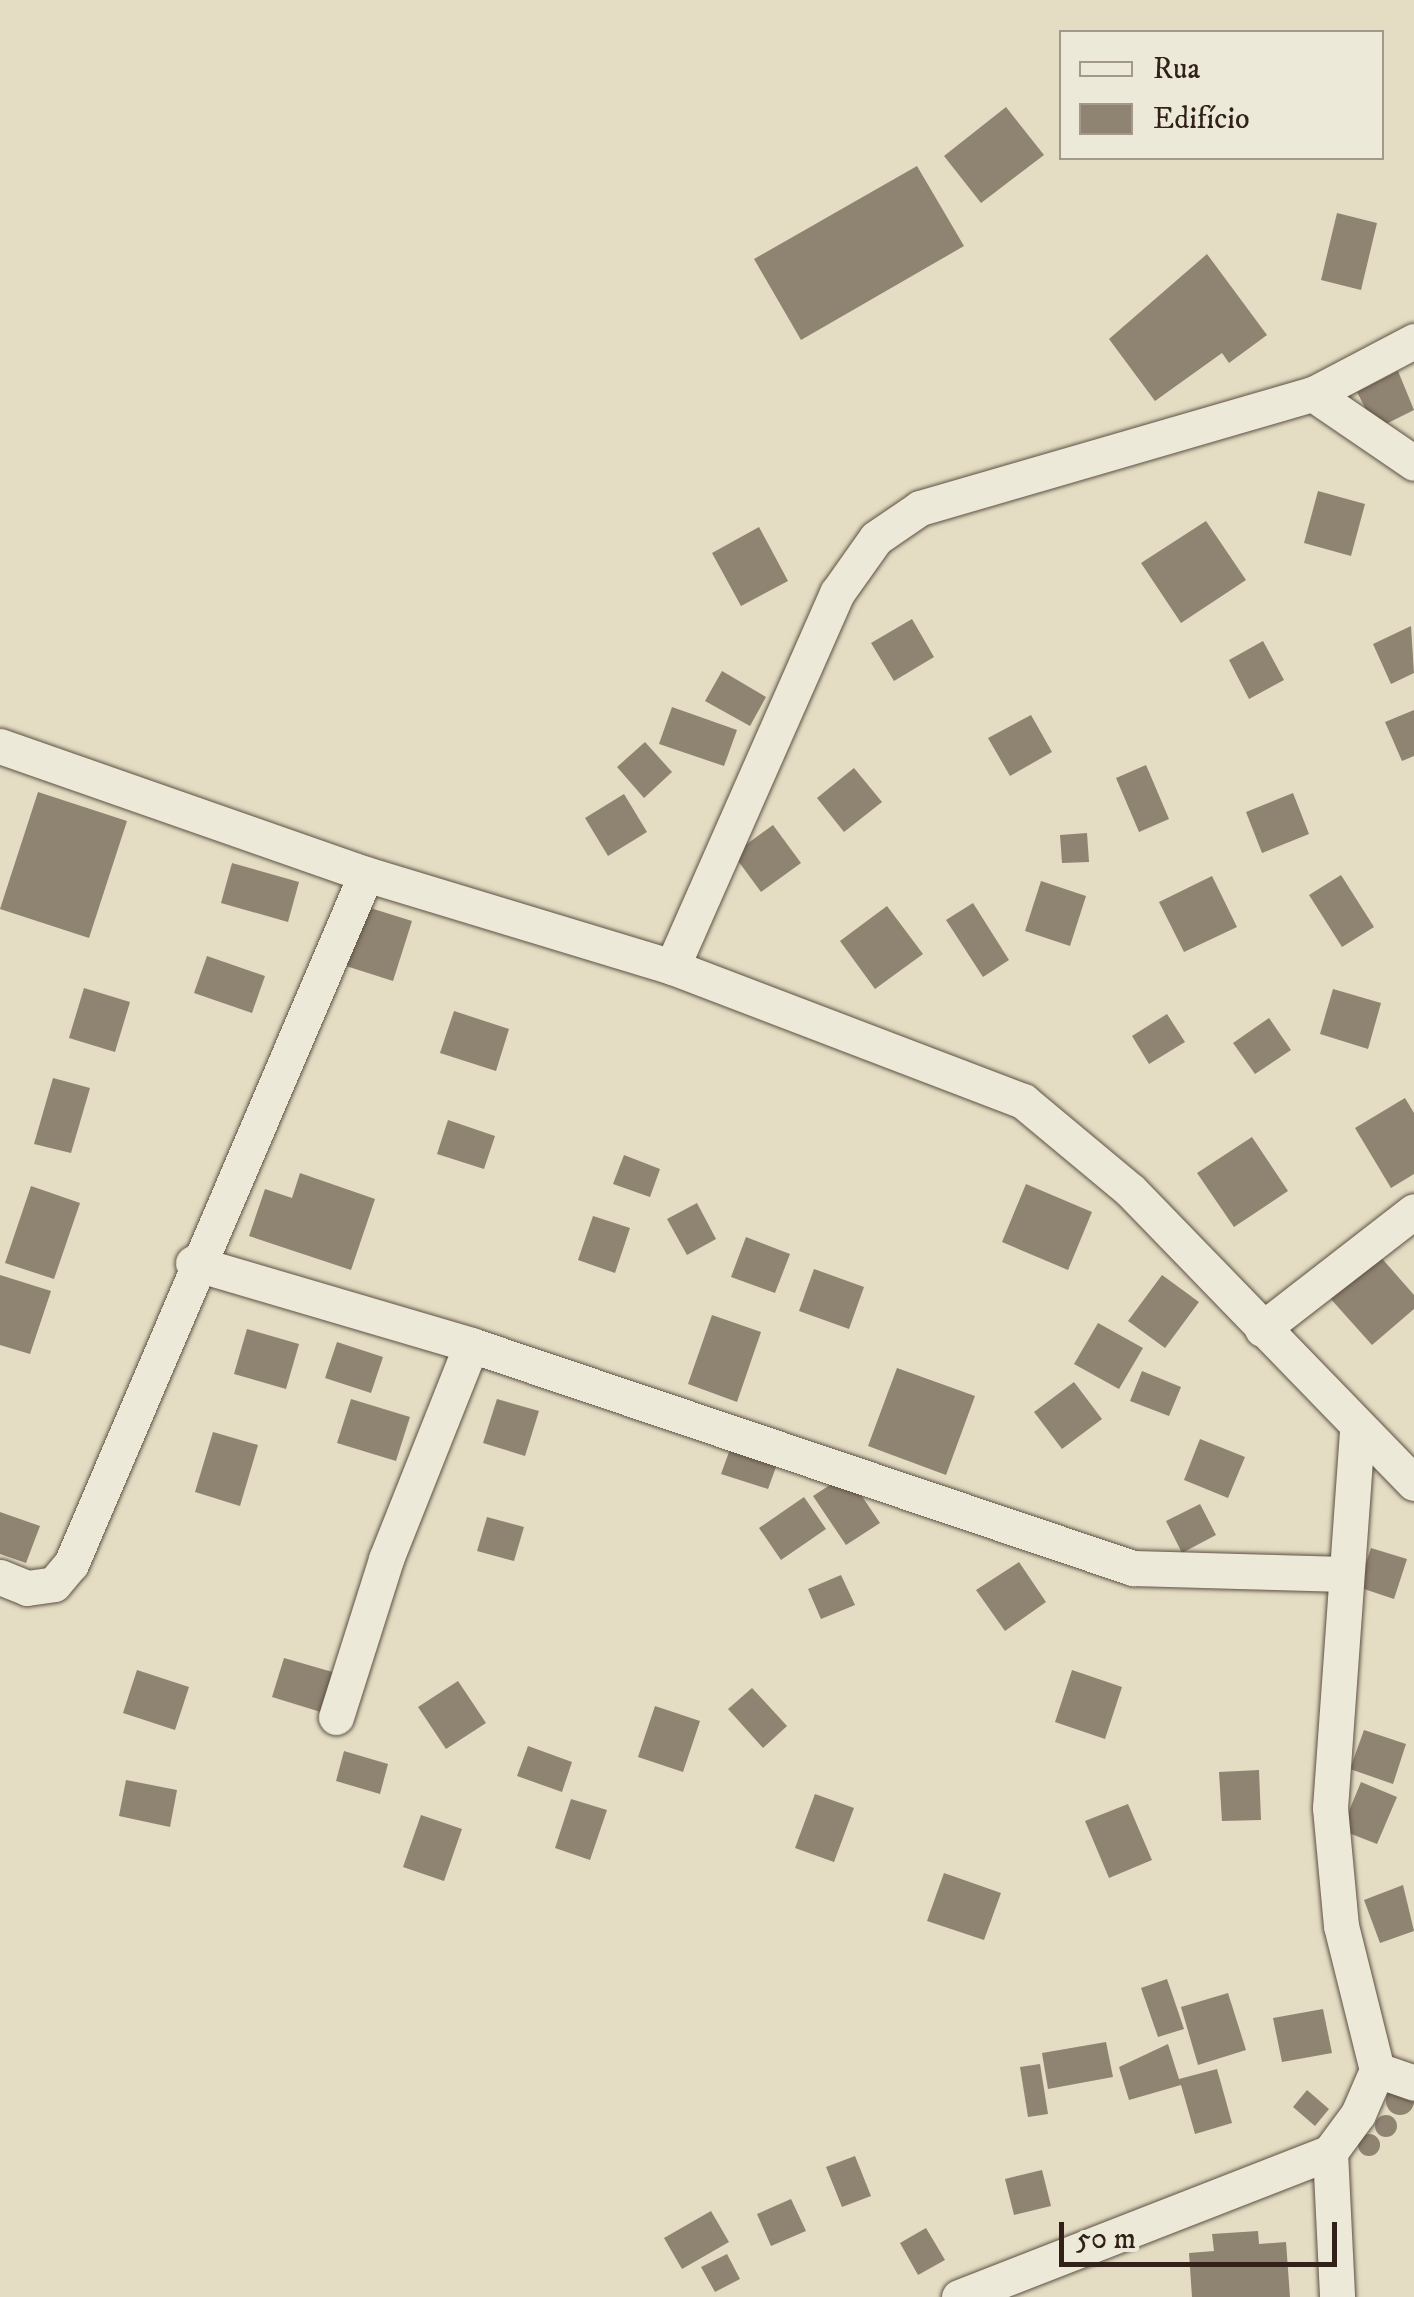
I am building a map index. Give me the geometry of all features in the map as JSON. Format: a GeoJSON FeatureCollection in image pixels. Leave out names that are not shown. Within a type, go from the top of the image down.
{"type":"FeatureCollection","features":[{"type":"Feature","properties":{"kind":"street"},"geometry":{"type":"LineString","coordinates":[[672,967],[822,627],[876,538],[920,508],[1312,394],[1414,341]]}},
{"type":"Feature","properties":{"kind":"street"},"geometry":{"type":"LineString","coordinates":[[1312,394],[1414,463]]}},
{"type":"Feature","properties":{"kind":"street"},"geometry":{"type":"LineString","coordinates":[[0,746],[366,874],[672,967],[1024,1101],[1130,1190],[1414,1483]]}},
{"type":"Feature","properties":{"kind":"street"},"geometry":{"type":"LineString","coordinates":[[0,1577],[27,1588],[54,1584],[70,1564],[193,1263],[366,874]]}},
{"type":"Feature","properties":{"kind":"street"},"geometry":{"type":"LineString","coordinates":[[1262,1329],[1414,1210]]}},
{"type":"Feature","properties":{"kind":"street"},"geometry":{"type":"LineString","coordinates":[[193,1263],[471,1344],[1133,1568],[1345,1574]]}},
{"type":"Feature","properties":{"kind":"street"},"geometry":{"type":"LineString","coordinates":[[336,1717],[386,1560],[471,1344]]}},
{"type":"Feature","properties":{"kind":"street"},"geometry":{"type":"LineString","coordinates":[[1337,2297],[1330,2152],[1378,2070],[1341,1926],[1330,1808],[1357,1427]]}},
{"type":"Feature","properties":{"kind":"street"},"geometry":{"type":"LineString","coordinates":[[1378,2070],[1414,2083]]}},
{"type":"Feature","properties":{"kind":"street"},"geometry":{"type":"LineString","coordinates":[[959,2297],[1330,2152]]}},
{"type":"Feature","properties":{"kind":"building"},"geometry":{"type":"Polygon","coordinates":[[[1006,107],[1044,155],[981,203],[944,156],[1006,107]]]}},
{"type":"Feature","properties":{"kind":"building"},"geometry":{"type":"Polygon","coordinates":[[[917,166],[964,246],[801,340],[754,259],[917,166]]]}},
{"type":"Feature","properties":{"kind":"building"},"geometry":{"type":"Polygon","coordinates":[[[1337,213],[1377,223],[1361,290],[1321,280],[1337,213]]]}},
{"type":"Feature","properties":{"kind":"building"},"geometry":{"type":"Polygon","coordinates":[[[1207,254],[1267,335],[1229,363],[1222,353],[1155,401],[1109,339],[1207,254]]]}},
{"type":"Feature","properties":{"kind":"building"},"geometry":{"type":"Polygon","coordinates":[[[1398,371],[1414,410],[1376,429],[1357,392],[1398,371]]]}},
{"type":"Feature","properties":{"kind":"building"},"geometry":{"type":"Polygon","coordinates":[[[1318,491],[1365,504],[1351,556],[1304,543],[1318,491]]]}},
{"type":"Feature","properties":{"kind":"building"},"geometry":{"type":"Polygon","coordinates":[[[1206,521],[1246,580],[1181,623],[1141,563],[1206,521]]]}},
{"type":"Feature","properties":{"kind":"building"},"geometry":{"type":"Polygon","coordinates":[[[759,527],[788,581],[741,606],[712,553],[759,527]]]}},
{"type":"Feature","properties":{"kind":"building"},"geometry":{"type":"Polygon","coordinates":[[[912,619],[934,657],[894,681],[871,643],[912,619]]]}},
{"type":"Feature","properties":{"kind":"building"},"geometry":{"type":"Polygon","coordinates":[[[1411,626],[1414,673],[1391,684],[1373,644],[1411,626]]]}},
{"type":"Feature","properties":{"kind":"building"},"geometry":{"type":"Polygon","coordinates":[[[1263,641],[1284,680],[1249,699],[1229,660],[1263,641]]]}},
{"type":"Feature","properties":{"kind":"building"},"geometry":{"type":"Polygon","coordinates":[[[722,671],[766,697],[750,726],[705,701],[722,671]]]}},
{"type":"Feature","properties":{"kind":"building"},"geometry":{"type":"Polygon","coordinates":[[[672,707],[737,730],[724,766],[659,744],[672,707]]]}},
{"type":"Feature","properties":{"kind":"building"},"geometry":{"type":"Polygon","coordinates":[[[1414,710],[1414,756],[1402,761],[1385,722],[1414,710]]]}},
{"type":"Feature","properties":{"kind":"building"},"geometry":{"type":"Polygon","coordinates":[[[1031,715],[1052,752],[1010,776],[988,738],[1031,715]]]}},
{"type":"Feature","properties":{"kind":"building"},"geometry":{"type":"Polygon","coordinates":[[[645,742],[672,772],[644,798],[617,767],[645,742]]]}},
{"type":"Feature","properties":{"kind":"building"},"geometry":{"type":"Polygon","coordinates":[[[1146,765],[1169,819],[1139,832],[1116,778],[1146,765]]]}},
{"type":"Feature","properties":{"kind":"building"},"geometry":{"type":"Polygon","coordinates":[[[854,768],[882,802],[844,832],[817,798],[854,768]]]}},
{"type":"Feature","properties":{"kind":"building"},"geometry":{"type":"Polygon","coordinates":[[[38,792],[127,821],[89,938],[0,909],[38,792]]]}},
{"type":"Feature","properties":{"kind":"building"},"geometry":{"type":"Polygon","coordinates":[[[1293,793],[1309,834],[1262,853],[1246,812],[1293,793]]]}},
{"type":"Feature","properties":{"kind":"building"},"geometry":{"type":"Polygon","coordinates":[[[624,794],[647,832],[608,856],[585,818],[624,794]]]}},
{"type":"Feature","properties":{"kind":"building"},"geometry":{"type":"Polygon","coordinates":[[[773,825],[801,863],[761,892],[733,854],[773,825]]]}},
{"type":"Feature","properties":{"kind":"building"},"geometry":{"type":"Polygon","coordinates":[[[1087,833],[1089,862],[1062,863],[1060,835],[1087,833]]]}},
{"type":"Feature","properties":{"kind":"building"},"geometry":{"type":"Polygon","coordinates":[[[232,863],[299,882],[288,922],[221,903],[232,863]]]}},
{"type":"Feature","properties":{"kind":"building"},"geometry":{"type":"Polygon","coordinates":[[[1341,875],[1374,927],[1342,947],[1309,895],[1341,875]]]}},
{"type":"Feature","properties":{"kind":"building"},"geometry":{"type":"Polygon","coordinates":[[[1212,876],[1237,927],[1184,952],[1159,902],[1212,876]]]}},
{"type":"Feature","properties":{"kind":"building"},"geometry":{"type":"Polygon","coordinates":[[[1041,881],[1086,896],[1070,946],[1025,931],[1041,881]]]}},
{"type":"Feature","properties":{"kind":"building"},"geometry":{"type":"Polygon","coordinates":[[[973,903],[1009,960],[983,977],[946,920],[973,903]]]}},
{"type":"Feature","properties":{"kind":"building"},"geometry":{"type":"Polygon","coordinates":[[[364,906],[412,921],[393,981],[346,966],[364,906]]]}},
{"type":"Feature","properties":{"kind":"building"},"geometry":{"type":"Polygon","coordinates":[[[887,906],[923,954],[875,989],[840,941],[887,906]]]}},
{"type":"Feature","properties":{"kind":"building"},"geometry":{"type":"Polygon","coordinates":[[[207,956],[265,976],[252,1013],[194,993],[207,956]]]}},
{"type":"Feature","properties":{"kind":"building"},"geometry":{"type":"Polygon","coordinates":[[[84,988],[130,1002],[115,1052],[69,1038],[84,988]]]}},
{"type":"Feature","properties":{"kind":"building"},"geometry":{"type":"Polygon","coordinates":[[[1333,989],[1381,1003],[1368,1049],[1320,1034],[1333,989]]]}},
{"type":"Feature","properties":{"kind":"building"},"geometry":{"type":"Polygon","coordinates":[[[454,1011],[509,1029],[496,1071],[440,1053],[454,1011]]]}},
{"type":"Feature","properties":{"kind":"building"},"geometry":{"type":"Polygon","coordinates":[[[1167,1014],[1185,1042],[1149,1064],[1132,1036],[1167,1014]]]}},
{"type":"Feature","properties":{"kind":"building"},"geometry":{"type":"Polygon","coordinates":[[[1269,1018],[1291,1050],[1255,1074],[1233,1043],[1269,1018]]]}},
{"type":"Feature","properties":{"kind":"building"},"geometry":{"type":"Polygon","coordinates":[[[53,1078],[90,1088],[71,1153],[34,1144],[53,1078]]]}},
{"type":"Feature","properties":{"kind":"building"},"geometry":{"type":"Polygon","coordinates":[[[1405,1098],[1414,1113],[1414,1174],[1391,1188],[1355,1128],[1405,1098]]]}},
{"type":"Feature","properties":{"kind":"building"},"geometry":{"type":"Polygon","coordinates":[[[448,1120],[495,1136],[484,1169],[437,1154],[448,1120]]]}},
{"type":"Feature","properties":{"kind":"building"},"geometry":{"type":"Polygon","coordinates":[[[1252,1137],[1288,1191],[1234,1227],[1197,1173],[1252,1137]]]}},
{"type":"Feature","properties":{"kind":"building"},"geometry":{"type":"Polygon","coordinates":[[[624,1155],[660,1169],[650,1197],[613,1184],[624,1155]]]}},
{"type":"Feature","properties":{"kind":"building"},"geometry":{"type":"Polygon","coordinates":[[[300,1173],[375,1199],[351,1270],[249,1236],[265,1189],[292,1198],[300,1173]]]}},
{"type":"Feature","properties":{"kind":"building"},"geometry":{"type":"Polygon","coordinates":[[[1026,1184],[1092,1212],[1068,1270],[1002,1242],[1026,1184]]]}},
{"type":"Feature","properties":{"kind":"building"},"geometry":{"type":"Polygon","coordinates":[[[31,1186],[80,1203],[54,1279],[5,1263],[31,1186]]]}},
{"type":"Feature","properties":{"kind":"building"},"geometry":{"type":"Polygon","coordinates":[[[697,1203],[716,1239],[687,1255],[667,1219],[697,1203]]]}},
{"type":"Feature","properties":{"kind":"building"},"geometry":{"type":"Polygon","coordinates":[[[593,1216],[630,1228],[615,1273],[578,1260],[593,1216]]]}},
{"type":"Feature","properties":{"kind":"building"},"geometry":{"type":"Polygon","coordinates":[[[746,1237],[790,1254],[775,1293],[731,1277],[746,1237]]]}},
{"type":"Feature","properties":{"kind":"building"},"geometry":{"type":"Polygon","coordinates":[[[1378,1254],[1414,1295],[1414,1309],[1372,1345],[1329,1297],[1378,1254]]]}},
{"type":"Feature","properties":{"kind":"building"},"geometry":{"type":"Polygon","coordinates":[[[814,1269],[864,1287],[849,1329],[799,1311],[814,1269]]]}},
{"type":"Feature","properties":{"kind":"building"},"geometry":{"type":"Polygon","coordinates":[[[0,1275],[51,1291],[30,1354],[0,1345],[0,1275]]]}},
{"type":"Feature","properties":{"kind":"building"},"geometry":{"type":"Polygon","coordinates":[[[1162,1275],[1199,1302],[1165,1348],[1128,1321],[1162,1275]]]}},
{"type":"Feature","properties":{"kind":"building"},"geometry":{"type":"Polygon","coordinates":[[[712,1315],[761,1332],[737,1402],[688,1384],[712,1315]]]}},
{"type":"Feature","properties":{"kind":"building"},"geometry":{"type":"Polygon","coordinates":[[[1098,1323],[1143,1348],[1119,1389],[1074,1364],[1098,1323]]]}},
{"type":"Feature","properties":{"kind":"building"},"geometry":{"type":"Polygon","coordinates":[[[247,1329],[299,1344],[286,1389],[234,1374],[247,1329]]]}},
{"type":"Feature","properties":{"kind":"building"},"geometry":{"type":"Polygon","coordinates":[[[337,1342],[383,1357],[371,1393],[325,1378],[337,1342]]]}},
{"type":"Feature","properties":{"kind":"building"},"geometry":{"type":"Polygon","coordinates":[[[897,1368],[975,1396],[946,1475],[868,1446],[897,1368]]]}},
{"type":"Feature","properties":{"kind":"building"},"geometry":{"type":"Polygon","coordinates":[[[1142,1371],[1181,1387],[1169,1416],[1130,1401],[1142,1371]]]}},
{"type":"Feature","properties":{"kind":"building"},"geometry":{"type":"Polygon","coordinates":[[[1074,1382],[1102,1419],[1062,1449],[1034,1412],[1074,1382]]]}},
{"type":"Feature","properties":{"kind":"building"},"geometry":{"type":"Polygon","coordinates":[[[351,1399],[410,1417],[396,1461],[337,1443],[351,1399]]]}},
{"type":"Feature","properties":{"kind":"building"},"geometry":{"type":"Polygon","coordinates":[[[497,1399],[539,1411],[525,1456],[483,1443],[497,1399]]]}},
{"type":"Feature","properties":{"kind":"building"},"geometry":{"type":"Polygon","coordinates":[[[213,1432],[258,1445],[240,1506],[195,1492],[213,1432]]]}},
{"type":"Feature","properties":{"kind":"building"},"geometry":{"type":"Polygon","coordinates":[[[1200,1439],[1245,1457],[1228,1498],[1184,1480],[1200,1439]]]}},
{"type":"Feature","properties":{"kind":"building"},"geometry":{"type":"Polygon","coordinates":[[[733,1441],[780,1456],[768,1489],[721,1474],[733,1441]]]}},
{"type":"Feature","properties":{"kind":"building"},"geometry":{"type":"Polygon","coordinates":[[[847,1474],[880,1523],[846,1545],[813,1496],[847,1474]]]}},
{"type":"Feature","properties":{"kind":"building"},"geometry":{"type":"Polygon","coordinates":[[[804,1497],[826,1529],[781,1560],[759,1528],[804,1497]]]}},
{"type":"Feature","properties":{"kind":"building"},"geometry":{"type":"Polygon","coordinates":[[[1200,1504],[1216,1535],[1182,1553],[1166,1521],[1200,1504]]]}},
{"type":"Feature","properties":{"kind":"building"},"geometry":{"type":"Polygon","coordinates":[[[0,1512],[40,1526],[26,1563],[0,1554],[0,1512]]]}},
{"type":"Feature","properties":{"kind":"building"},"geometry":{"type":"Polygon","coordinates":[[[487,1517],[524,1527],[514,1561],[477,1551],[487,1517]]]}},
{"type":"Feature","properties":{"kind":"building"},"geometry":{"type":"Polygon","coordinates":[[[1371,1548],[1407,1559],[1394,1599],[1358,1587],[1371,1548]]]}},
{"type":"Feature","properties":{"kind":"building"},"geometry":{"type":"Polygon","coordinates":[[[1019,1562],[1046,1602],[1005,1631],[976,1590],[1019,1562]]]}},
{"type":"Feature","properties":{"kind":"building"},"geometry":{"type":"Polygon","coordinates":[[[841,1575],[855,1605],[821,1619],[808,1589],[841,1575]]]}},
{"type":"Feature","properties":{"kind":"building"},"geometry":{"type":"Polygon","coordinates":[[[284,1658],[336,1673],[324,1713],[272,1697],[284,1658]]]}},
{"type":"Feature","properties":{"kind":"building"},"geometry":{"type":"Polygon","coordinates":[[[137,1670],[189,1687],[175,1730],[123,1713],[137,1670]]]}},
{"type":"Feature","properties":{"kind":"building"},"geometry":{"type":"Polygon","coordinates":[[[1072,1670],[1122,1687],[1105,1739],[1055,1722],[1072,1670]]]}},
{"type":"Feature","properties":{"kind":"building"},"geometry":{"type":"Polygon","coordinates":[[[458,1681],[486,1723],[446,1749],[418,1707],[458,1681]]]}},
{"type":"Feature","properties":{"kind":"building"},"geometry":{"type":"Polygon","coordinates":[[[752,1688],[787,1726],[763,1748],[728,1709],[752,1688]]]}},
{"type":"Feature","properties":{"kind":"building"},"geometry":{"type":"Polygon","coordinates":[[[655,1706],[700,1721],[683,1772],[638,1757],[655,1706]]]}},
{"type":"Feature","properties":{"kind":"building"},"geometry":{"type":"Polygon","coordinates":[[[1364,1730],[1406,1744],[1393,1784],[1350,1769],[1364,1730]]]}},
{"type":"Feature","properties":{"kind":"building"},"geometry":{"type":"Polygon","coordinates":[[[528,1746],[572,1762],[562,1792],[517,1776],[528,1746]]]}},
{"type":"Feature","properties":{"kind":"building"},"geometry":{"type":"Polygon","coordinates":[[[344,1751],[388,1764],[380,1794],[336,1781],[344,1751]]]}},
{"type":"Feature","properties":{"kind":"building"},"geometry":{"type":"Polygon","coordinates":[[[1259,1770],[1261,1820],[1222,1821],[1219,1772],[1259,1770]]]}},
{"type":"Feature","properties":{"kind":"building"},"geometry":{"type":"Polygon","coordinates":[[[126,1780],[177,1790],[170,1827],[119,1816],[126,1780]]]}},
{"type":"Feature","properties":{"kind":"building"},"geometry":{"type":"Polygon","coordinates":[[[1361,1782],[1397,1797],[1377,1844],[1341,1830],[1361,1782]]]}},
{"type":"Feature","properties":{"kind":"building"},"geometry":{"type":"Polygon","coordinates":[[[815,1794],[854,1808],[834,1862],[795,1848],[815,1794]]]}},
{"type":"Feature","properties":{"kind":"building"},"geometry":{"type":"Polygon","coordinates":[[[571,1799],[607,1810],[590,1860],[555,1848],[571,1799]]]}},
{"type":"Feature","properties":{"kind":"building"},"geometry":{"type":"Polygon","coordinates":[[[1128,1804],[1152,1860],[1109,1878],[1085,1821],[1128,1804]]]}},
{"type":"Feature","properties":{"kind":"building"},"geometry":{"type":"Polygon","coordinates":[[[421,1815],[462,1829],[444,1881],[403,1867],[421,1815]]]}},
{"type":"Feature","properties":{"kind":"building"},"geometry":{"type":"Polygon","coordinates":[[[944,1873],[1001,1893],[984,1940],[927,1921],[944,1873]]]}},
{"type":"Feature","properties":{"kind":"building"},"geometry":{"type":"Polygon","coordinates":[[[1403,1885],[1414,1931],[1380,1943],[1364,1900],[1403,1885]]]}},
{"type":"Feature","properties":{"kind":"building"},"geometry":{"type":"Polygon","coordinates":[[[1167,1979],[1184,2029],[1158,2037],[1141,1988],[1167,1979]]]}},
{"type":"Feature","properties":{"kind":"building"},"geometry":{"type":"Polygon","coordinates":[[[1228,1993],[1246,2050],[1198,2065],[1181,2007],[1228,1993]]]}},
{"type":"Feature","properties":{"kind":"building"},"geometry":{"type":"Polygon","coordinates":[[[1323,2009],[1332,2053],[1282,2062],[1273,2018],[1323,2009]]]}},
{"type":"Feature","properties":{"kind":"building"},"geometry":{"type":"Polygon","coordinates":[[[1106,2042],[1113,2077],[1048,2089],[1042,2053],[1106,2042]]]}},
{"type":"Feature","properties":{"kind":"building"},"geometry":{"type":"Polygon","coordinates":[[[1168,2044],[1179,2079],[1217,2069],[1232,2123],[1195,2134],[1181,2085],[1129,2100],[1119,2067],[1168,2044]]]}},
{"type":"Feature","properties":{"kind":"building"},"geometry":{"type":"Polygon","coordinates":[[[1040,2064],[1048,2114],[1028,2117],[1020,2067],[1040,2064]]]}},
{"type":"Feature","properties":{"kind":"building"},"geometry":{"type":"Polygon","coordinates":[[[1400,2087],[1410,2091],[1414,2101],[1410,2111],[1400,2115],[1390,2111],[1386,2101],[1390,2091],[1400,2087]]]}},
{"type":"Feature","properties":{"kind":"building"},"geometry":{"type":"Polygon","coordinates":[[[1307,2090],[1329,2109],[1315,2126],[1293,2107],[1307,2090]]]}},
{"type":"Feature","properties":{"kind":"building"},"geometry":{"type":"Polygon","coordinates":[[[1386,2115],[1394,2118],[1394,2134],[1386,2137],[1378,2134],[1375,2126],[1378,2118],[1386,2115]]]}},
{"type":"Feature","properties":{"kind":"building"},"geometry":{"type":"Polygon","coordinates":[[[1369,2134],[1377,2137],[1377,2153],[1369,2156],[1361,2153],[1358,2145],[1361,2137],[1369,2134]]]}},
{"type":"Feature","properties":{"kind":"building"},"geometry":{"type":"Polygon","coordinates":[[[855,2156],[871,2196],[842,2207],[826,2167],[855,2156]]]}},
{"type":"Feature","properties":{"kind":"building"},"geometry":{"type":"Polygon","coordinates":[[[1042,2170],[1051,2206],[1014,2215],[1005,2179],[1042,2170]]]}},
{"type":"Feature","properties":{"kind":"building"},"geometry":{"type":"Polygon","coordinates":[[[791,2199],[806,2231],[771,2246],[757,2214],[791,2199]]]}},
{"type":"Feature","properties":{"kind":"building"},"geometry":{"type":"Polygon","coordinates":[[[711,2211],[729,2242],[682,2269],[664,2238],[711,2211]]]}},
{"type":"Feature","properties":{"kind":"building"},"geometry":{"type":"Polygon","coordinates":[[[926,2228],[945,2260],[918,2275],[900,2243],[926,2228]]]}},
{"type":"Feature","properties":{"kind":"building"},"geometry":{"type":"Polygon","coordinates":[[[1258,2231],[1259,2244],[1286,2242],[1290,2297],[1192,2297],[1189,2253],[1214,2251],[1212,2234],[1258,2231]]]}},
{"type":"Feature","properties":{"kind":"building"},"geometry":{"type":"Polygon","coordinates":[[[727,2254],[740,2279],[715,2292],[701,2267],[727,2254]]]}}]}
